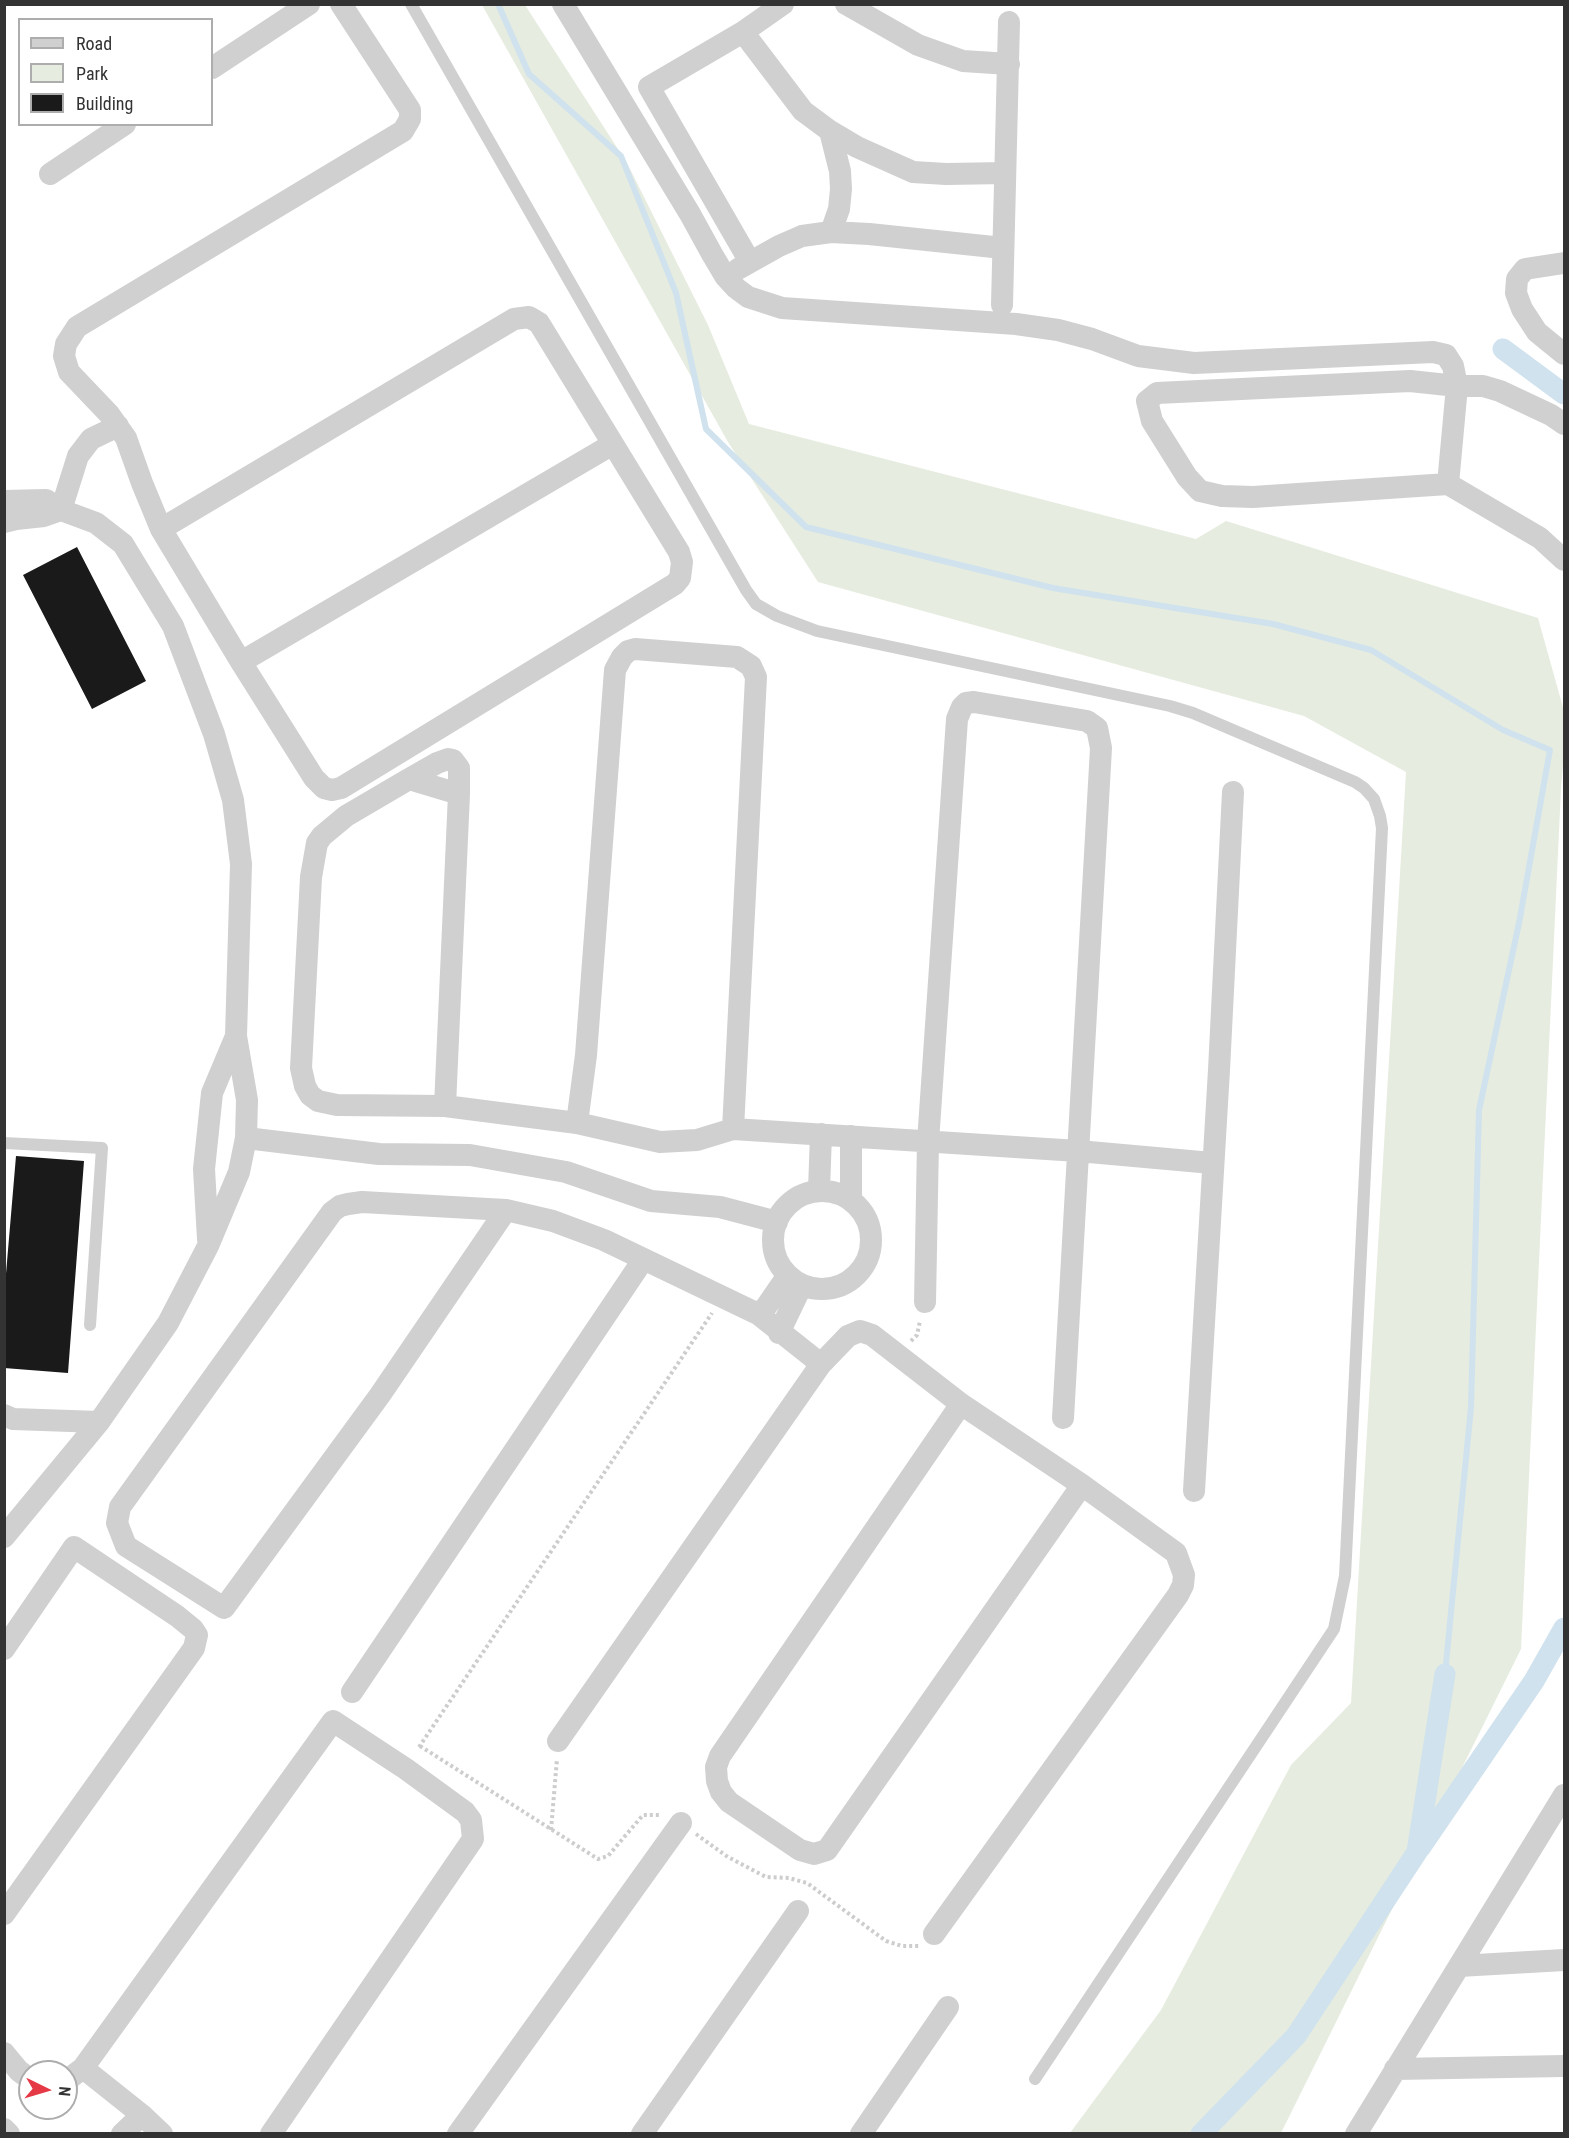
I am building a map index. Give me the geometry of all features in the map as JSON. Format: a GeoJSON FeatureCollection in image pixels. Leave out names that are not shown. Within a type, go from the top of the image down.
{"type":"FeatureCollection","features":[{"type":"Feature","properties":{"kind":"street"},"geometry":{"type":"LineString","coordinates":[[213,67],[309,4]]}},
{"type":"Feature","properties":{"kind":"street"},"geometry":{"type":"LineString","coordinates":[[161,528],[522,316],[539,323],[679,552],[682,562],[680,578],[675,584],[341,788],[332,790],[324,788],[314,778],[161,528],[126,438],[69,372],[64,356],[66,344],[77,327],[404,131],[408,124],[410,110],[341,4]]}},
{"type":"Feature","properties":{"kind":"street"},"geometry":{"type":"LineString","coordinates":[[563,4],[725,276],[748,297],[782,308],[1016,324],[1058,330],[1092,339],[1138,356],[1166,361],[1194,363],[1433,352],[1446,355],[1454,366],[1457,386],[1448,484]]}},
{"type":"Feature","properties":{"kind":"street"},"geometry":{"type":"LineString","coordinates":[[750,262],[649,87],[743,32],[783,4]]}},
{"type":"Feature","properties":{"kind":"street"},"geometry":{"type":"LineString","coordinates":[[846,4],[918,45],[963,61],[1009,64]]}},
{"type":"Feature","properties":{"kind":"street"},"geometry":{"type":"LineString","coordinates":[[1002,305],[1009,22]]}},
{"type":"Feature","properties":{"kind":"street"},"geometry":{"type":"LineString","coordinates":[[743,32],[803,111],[857,147],[913,172],[1005,173]]}},
{"type":"Feature","properties":{"kind":"street"},"geometry":{"type":"LineString","coordinates":[[50,174],[122,126]]}},
{"type":"Feature","properties":{"kind":"street"},"geometry":{"type":"LineString","coordinates":[[830,131],[840,171],[841,189],[839,209],[831,232]]}},
{"type":"Feature","properties":{"kind":"street"},"geometry":{"type":"LineString","coordinates":[[725,276],[802,236],[831,232],[1003,248]]}},
{"type":"Feature","properties":{"kind":"street"},"geometry":{"type":"LineString","coordinates":[[1564,263],[1525,269],[1517,279],[1516,293],[1522,309],[1537,332],[1564,354]]}},
{"type":"Feature","properties":{"kind":"street"},"geometry":{"type":"LineString","coordinates":[[1564,424],[1551,415],[1500,391],[1483,386],[1410,381],[1157,393],[1147,401],[1152,421],[1187,477],[1200,491],[1222,496],[1253,497],[1448,484],[1540,538],[1564,560]]}},
{"type":"Feature","properties":{"kind":"street"},"geometry":{"type":"LineString","coordinates":[[61,510],[78,456],[91,439],[118,426]]}},
{"type":"Feature","properties":{"kind":"street"},"geometry":{"type":"LineString","coordinates":[[241,662],[613,444]]}},
{"type":"Feature","properties":{"kind":"street"},"geometry":{"type":"LineString","coordinates":[[4,501],[46,500],[61,510],[96,524],[123,544],[173,626],[214,734],[233,801],[241,864],[236,1036],[247,1100],[246,1138],[239,1172],[208,1246],[168,1323],[99,1422],[4,1537]]}},
{"type":"Feature","properties":{"kind":"street"},"geometry":{"type":"LineString","coordinates":[[4,522],[44,516],[61,510]]}},
{"type":"Feature","properties":{"kind":"street"},"geometry":{"type":"LineString","coordinates":[[577,1123],[586,1054],[615,670],[622,657],[628,651],[635,650],[737,657],[751,666],[756,677],[733,1129]]}},
{"type":"Feature","properties":{"kind":"street"},"geometry":{"type":"LineString","coordinates":[[925,1302],[928,1142],[957,719],[962,707],[966,703],[974,702],[1087,721],[1097,728],[1100,734],[1100,759],[1063,1418]]}},
{"type":"Feature","properties":{"kind":"street"},"geometry":{"type":"LineString","coordinates":[[446,1106],[459,794],[459,768],[453,760],[448,759],[437,763],[346,816],[317,843],[311,877],[302,1076],[310,1095],[328,1105],[446,1106],[577,1123],[660,1142],[697,1140],[733,1129],[1212,1162]]}},
{"type":"Feature","properties":{"kind":"street"},"geometry":{"type":"LineString","coordinates":[[409,779],[459,794]]}},
{"type":"Feature","properties":{"kind":"street"},"geometry":{"type":"LineString","coordinates":[[1194,1491],[1233,792]]}},
{"type":"Feature","properties":{"kind":"street"},"geometry":{"type":"LineString","coordinates":[[208,1246],[204,1169],[212,1093],[236,1036]]}},
{"type":"Feature","properties":{"kind":"street"},"geometry":{"type":"LineString","coordinates":[[819,1190],[821,1134]]}},
{"type":"Feature","properties":{"kind":"street"},"geometry":{"type":"LineString","coordinates":[[851,1136],[851,1199]]}},
{"type":"Feature","properties":{"kind":"street"},"geometry":{"type":"LineString","coordinates":[[246,1138],[378,1154],[470,1155],[566,1172],[651,1201],[720,1207],[777,1222]]}},
{"type":"Feature","properties":{"kind":"street"},"geometry":{"type":"LineString","coordinates":[[819,1190],[836,1192],[851,1199],[863,1211],[870,1226],[872,1241],[868,1257],[860,1271],[848,1282],[834,1288],[818,1289],[795,1280],[779,1263],[774,1250],[773,1236],[783,1209],[806,1193],[819,1190]]}},
{"type":"Feature","properties":{"kind":"street"},"geometry":{"type":"LineString","coordinates":[[506,1210],[380,1395],[224,1608],[126,1546],[118,1531],[120,1507],[332,1212],[340,1206],[362,1202],[506,1210],[554,1221],[604,1240],[758,1314],[779,1333],[821,1364]]}},
{"type":"Feature","properties":{"kind":"street"},"geometry":{"type":"LineString","coordinates":[[352,1692],[643,1260]]}},
{"type":"Feature","properties":{"kind":"street"},"geometry":{"type":"LineString","coordinates":[[758,1314],[795,1280]]}},
{"type":"Feature","properties":{"kind":"street"},"geometry":{"type":"LineString","coordinates":[[779,1333],[795,1280]]}},
{"type":"Feature","properties":{"kind":"street"},"geometry":{"type":"LineString","coordinates":[[558,1741],[821,1364],[848,1336],[855,1332],[872,1335],[961,1404],[1082,1485],[1176,1553],[1182,1564],[1183,1585],[1172,1605],[934,1934]]}},
{"type":"Feature","properties":{"kind":"street"},"geometry":{"type":"LineString","coordinates":[[961,1404],[720,1756],[716,1767],[721,1792],[729,1802],[800,1850],[814,1854],[827,1850],[1082,1485]]}},
{"type":"Feature","properties":{"kind":"street"},"geometry":{"type":"LineString","coordinates":[[4,1415],[13,1419],[99,1422]]}},
{"type":"Feature","properties":{"kind":"street"},"geometry":{"type":"LineString","coordinates":[[106,1569],[126,1546]]}},
{"type":"Feature","properties":{"kind":"street"},"geometry":{"type":"LineString","coordinates":[[4,1650],[74,1547],[177,1617],[196,1632],[198,1638],[194,1648],[4,1914]]}},
{"type":"Feature","properties":{"kind":"street"},"geometry":{"type":"LineString","coordinates":[[177,1617],[197,1592]]}},
{"type":"Feature","properties":{"kind":"street"},"geometry":{"type":"LineString","coordinates":[[78,2071],[333,1721],[406,1769],[465,1812],[471,1820],[473,1839],[271,2133]]}},
{"type":"Feature","properties":{"kind":"street"},"geometry":{"type":"LineString","coordinates":[[1564,1795],[1564,1812]]}},
{"type":"Feature","properties":{"kind":"street"},"geometry":{"type":"LineString","coordinates":[[1356,2133],[1564,1795]]}},
{"type":"Feature","properties":{"kind":"street"},"geometry":{"type":"LineString","coordinates":[[458,2133],[681,1823]]}},
{"type":"Feature","properties":{"kind":"street"},"geometry":{"type":"LineString","coordinates":[[642,2133],[798,1911]]}},
{"type":"Feature","properties":{"kind":"street"},"geometry":{"type":"LineString","coordinates":[[1459,1966],[1564,1960]]}},
{"type":"Feature","properties":{"kind":"street"},"geometry":{"type":"LineString","coordinates":[[861,2133],[948,2007]]}},
{"type":"Feature","properties":{"kind":"street"},"geometry":{"type":"LineString","coordinates":[[4,2053],[18,2070]]}},
{"type":"Feature","properties":{"kind":"street"},"geometry":{"type":"LineString","coordinates":[[1395,2069],[1564,2066]]}},
{"type":"Feature","properties":{"kind":"street"},"geometry":{"type":"LineString","coordinates":[[78,2077],[142,2115],[162,2133]]}},
{"type":"Feature","properties":{"kind":"street"},"geometry":{"type":"LineString","coordinates":[[122,2133],[142,2115]]}},
{"type":"Feature","properties":{"kind":"street"},"geometry":{"type":"LineString","coordinates":[[4,2128],[9,2133]]}},
{"type":"Feature","properties":{"kind":"lane"},"geometry":{"type":"LineString","coordinates":[[411,4],[756,604],[777,616],[817,631],[1170,706],[1193,713],[1355,782],[1374,799],[1380,816],[1382,840],[1346,1576],[1334,1629],[1035,2079]]}},
{"type":"Feature","properties":{"kind":"lane"},"geometry":{"type":"LineString","coordinates":[[4,1143],[102,1148],[90,1324]]}},
{"type":"Feature","properties":{"kind":"path"},"geometry":{"type":"LineString","coordinates":[[406,1769],[723,1298]]}},
{"type":"Feature","properties":{"kind":"path"},"geometry":{"type":"LineString","coordinates":[[899,1356],[917,1335],[925,1302]]}},
{"type":"Feature","properties":{"kind":"path"},"geometry":{"type":"LineString","coordinates":[[551,1830],[558,1741]]}},
{"type":"Feature","properties":{"kind":"green space"},"geometry":{"type":"Polygon","coordinates":[[[482,5],[525,5],[627,163],[708,325],[749,424],[1196,539],[1226,521],[1538,618],[1564,711],[1564,753],[1521,1649],[1281,2133],[1070,2133],[1161,2010],[1291,1765],[1351,1703],[1406,772],[1304,716],[818,582],[728,442],[482,5]]]}},
{"type":"Feature","properties":{"kind":"building"},"geometry":{"type":"Polygon","coordinates":[[[77,547],[146,681],[92,709],[23,575],[77,547]]]}},
{"type":"Feature","properties":{"kind":"building"},"geometry":{"type":"Polygon","coordinates":[[[16,1156],[84,1161],[68,1373],[4,1368],[4,1297],[16,1156]]]}},
{"type":"Feature","properties":{"kind":"waterway"},"geometry":{"type":"LineString","coordinates":[[498,4],[529,74],[621,156],[676,293],[706,429],[806,527],[1053,588],[1273,624],[1371,650],[1503,730],[1550,750],[1519,923],[1479,1110],[1471,1407],[1445,1674]]}},
{"type":"Feature","properties":{"kind":"waterway"},"geometry":{"type":"LineString","coordinates":[[1503,349],[1564,394]]}},
{"type":"Feature","properties":{"kind":"waterway"},"geometry":{"type":"LineString","coordinates":[[1420,1848],[1534,1681],[1564,1628]]}},
{"type":"Feature","properties":{"kind":"waterway"},"geometry":{"type":"LineString","coordinates":[[1201,2134],[1296,2036],[1417,1852],[1445,1674]]}}]}
